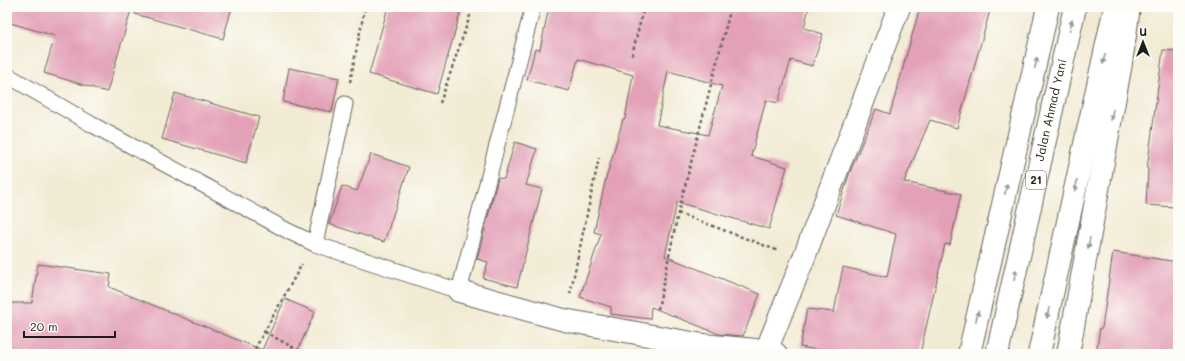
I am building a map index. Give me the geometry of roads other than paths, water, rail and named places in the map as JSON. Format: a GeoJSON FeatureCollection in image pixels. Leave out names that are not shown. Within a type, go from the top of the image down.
{"type":"FeatureCollection","features":[{"type":"Feature","properties":{"kind":"main road"},"geometry":{"type":"LineString","coordinates":[[459,291],[564,320],[703,345],[771,352],[803,260],[899,7]]}},
{"type":"Feature","properties":{"kind":"main road"},"geometry":{"type":"LineString","coordinates":[[969,354],[1048,7]]}},
{"type":"Feature","properties":{"kind":"main road","name":"Jalan Ahmad Yani"},"geometry":{"type":"LineString","coordinates":[[997,354],[1075,7]]}},
{"type":"Feature","properties":{"kind":"main road"},"geometry":{"type":"LineString","coordinates":[[1039,354],[1115,7]]}},
{"type":"Feature","properties":{"kind":"main road"},"geometry":{"type":"LineString","coordinates":[[1068,354],[1118,78],[1129,7]]}},
{"type":"Feature","properties":{"kind":"lane"},"geometry":{"type":"LineString","coordinates":[[7,75],[91,124],[288,231],[315,244],[459,291],[533,7]]}},
{"type":"Feature","properties":{"kind":"lane"},"geometry":{"type":"LineString","coordinates":[[315,244],[345,104]]}}]}
